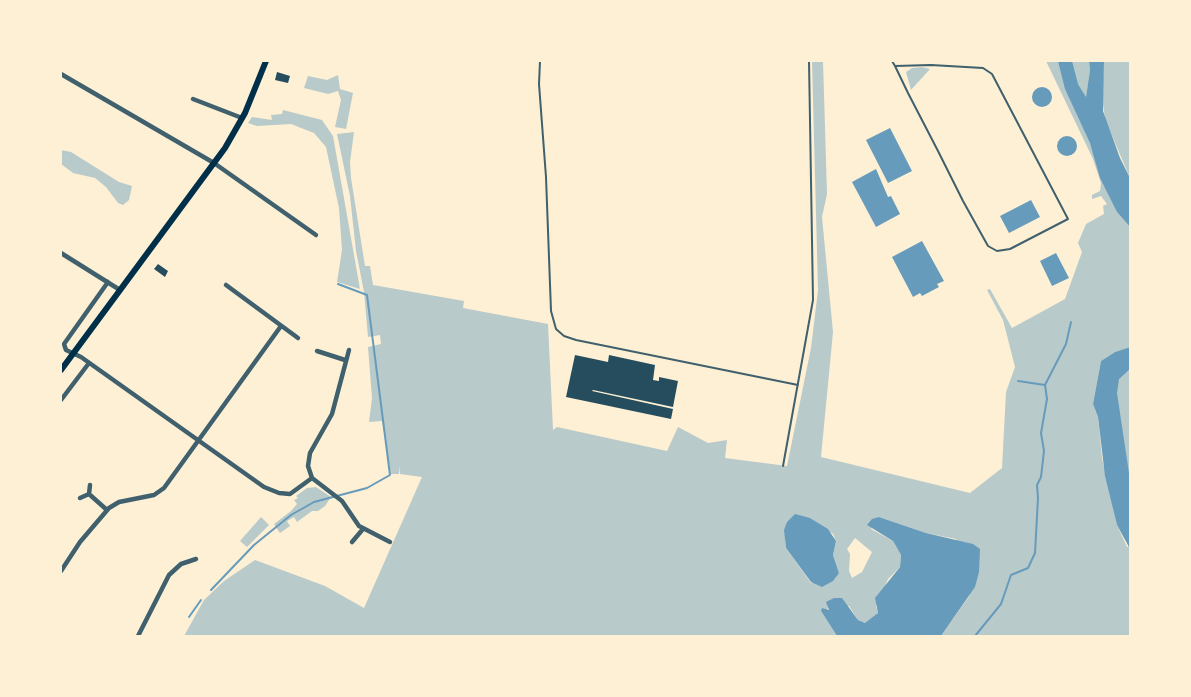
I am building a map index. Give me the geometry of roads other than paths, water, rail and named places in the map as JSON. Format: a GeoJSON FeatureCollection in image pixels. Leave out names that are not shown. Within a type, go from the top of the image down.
{"type":"FeatureCollection","features":[{"type":"Feature","properties":{"kind":"main road"},"geometry":{"type":"LineString","coordinates":[[61,370],[214,163],[242,118],[266,61]]}},
{"type":"Feature","properties":{"kind":"street"},"geometry":{"type":"LineString","coordinates":[[61,74],[214,163],[316,236]]}},
{"type":"Feature","properties":{"kind":"street"},"geometry":{"type":"LineString","coordinates":[[193,98],[242,118]]}},
{"type":"Feature","properties":{"kind":"street"},"geometry":{"type":"LineString","coordinates":[[61,253],[120,290]]}},
{"type":"Feature","properties":{"kind":"street"},"geometry":{"type":"LineString","coordinates":[[108,282],[64,344],[66,350],[89,363],[253,480],[272,491],[287,495],[312,478]]}},
{"type":"Feature","properties":{"kind":"street"},"geometry":{"type":"LineString","coordinates":[[226,285],[298,338]]}},
{"type":"Feature","properties":{"kind":"street"},"geometry":{"type":"LineString","coordinates":[[61,571],[80,542],[107,510],[115,504],[154,495],[162,491],[281,326]]}},
{"type":"Feature","properties":{"kind":"street"},"geometry":{"type":"LineString","coordinates":[[349,350],[332,414],[308,457],[308,466],[312,478],[342,501],[363,529],[390,542]]}},
{"type":"Feature","properties":{"kind":"street"},"geometry":{"type":"LineString","coordinates":[[317,351],[345,360]]}},
{"type":"Feature","properties":{"kind":"street"},"geometry":{"type":"LineString","coordinates":[[61,400],[89,363]]}},
{"type":"Feature","properties":{"kind":"street"},"geometry":{"type":"LineString","coordinates":[[89,494],[90,485]]}},
{"type":"Feature","properties":{"kind":"street"},"geometry":{"type":"LineString","coordinates":[[89,494],[107,510]]}},
{"type":"Feature","properties":{"kind":"street"},"geometry":{"type":"LineString","coordinates":[[80,498],[89,494]]}},
{"type":"Feature","properties":{"kind":"street"},"geometry":{"type":"LineString","coordinates":[[352,542],[363,529]]}},
{"type":"Feature","properties":{"kind":"street"},"geometry":{"type":"LineString","coordinates":[[138,636],[169,575],[181,564],[196,559]]}},
{"type":"Feature","properties":{"kind":"lane"},"geometry":{"type":"LineString","coordinates":[[540,61],[539,84],[546,177],[551,311],[556,329],[564,336],[576,340],[798,385]]}},
{"type":"Feature","properties":{"kind":"lane"},"geometry":{"type":"LineString","coordinates":[[783,466],[813,300],[809,61]]}},
{"type":"Feature","properties":{"kind":"lane"},"geometry":{"type":"LineString","coordinates":[[892,61],[988,246],[997,251],[1010,249],[1068,219],[992,74],[983,68],[931,65],[895,66]]}},
{"type":"Feature","properties":{"kind":"water"},"geometry":{"type":"Polygon","coordinates":[[[1058,61],[1072,61],[1078,84],[1086,97],[1090,70],[1089,61],[1104,61],[1103,111],[1120,158],[1130,178],[1130,227],[1117,212],[1100,178],[1090,143],[1065,89],[1058,61]]]}},
{"type":"Feature","properties":{"kind":"water"},"geometry":{"type":"Polygon","coordinates":[[[1042,87],[1049,90],[1052,97],[1049,104],[1042,107],[1035,104],[1032,97],[1035,90],[1042,87]]]}},
{"type":"Feature","properties":{"kind":"water"},"geometry":{"type":"Polygon","coordinates":[[[890,128],[912,171],[888,183],[866,140],[890,128]]]}},
{"type":"Feature","properties":{"kind":"water"},"geometry":{"type":"Polygon","coordinates":[[[1067,136],[1074,139],[1077,146],[1074,153],[1067,156],[1060,153],[1057,146],[1060,139],[1067,136]]]}},
{"type":"Feature","properties":{"kind":"water"},"geometry":{"type":"Polygon","coordinates":[[[876,169],[888,197],[891,196],[900,214],[876,227],[852,182],[876,169]]]}},
{"type":"Feature","properties":{"kind":"water"},"geometry":{"type":"Polygon","coordinates":[[[1031,200],[1040,217],[1009,233],[1000,216],[1031,200]]]}},
{"type":"Feature","properties":{"kind":"water"},"geometry":{"type":"Polygon","coordinates":[[[922,241],[944,281],[937,284],[939,287],[922,296],[920,293],[913,297],[892,257],[922,241]]]}},
{"type":"Feature","properties":{"kind":"water"},"geometry":{"type":"Polygon","coordinates":[[[1056,253],[1069,278],[1052,286],[1040,261],[1056,253]]]}},
{"type":"Feature","properties":{"kind":"water"},"geometry":{"type":"Polygon","coordinates":[[[1130,347],[1130,369],[1119,379],[1117,393],[1129,473],[1130,549],[1117,525],[1105,476],[1098,417],[1093,404],[1101,361],[1115,352],[1130,347]]]}},
{"type":"Feature","properties":{"kind":"water"},"geometry":{"type":"Polygon","coordinates":[[[795,514],[810,518],[828,529],[836,541],[833,555],[839,573],[833,581],[822,587],[811,582],[786,548],[784,530],[787,522],[795,514]]]}},
{"type":"Feature","properties":{"kind":"water"},"geometry":{"type":"Polygon","coordinates":[[[879,517],[926,533],[973,544],[980,549],[979,572],[975,587],[941,636],[837,636],[821,611],[822,608],[829,610],[826,602],[834,598],[842,598],[858,620],[865,623],[878,613],[875,598],[900,567],[901,555],[893,541],[867,525],[872,519],[879,517]]]}},
{"type":"Feature","properties":{"kind":"waterway"},"geometry":{"type":"LineString","coordinates":[[211,590],[254,545],[291,515],[314,502],[367,488],[390,475],[367,295],[338,284]]}},
{"type":"Feature","properties":{"kind":"waterway"},"geometry":{"type":"LineString","coordinates":[[975,636],[1001,604],[1011,575],[1028,568],[1035,553],[1037,485],[1041,477],[1044,451],[1041,433],[1047,399],[1045,385],[1066,344],[1071,322]]}},
{"type":"Feature","properties":{"kind":"waterway"},"geometry":{"type":"LineString","coordinates":[[1018,381],[1045,385]]}},
{"type":"Feature","properties":{"kind":"waterway"},"geometry":{"type":"LineString","coordinates":[[189,617],[201,600]]}}]}
